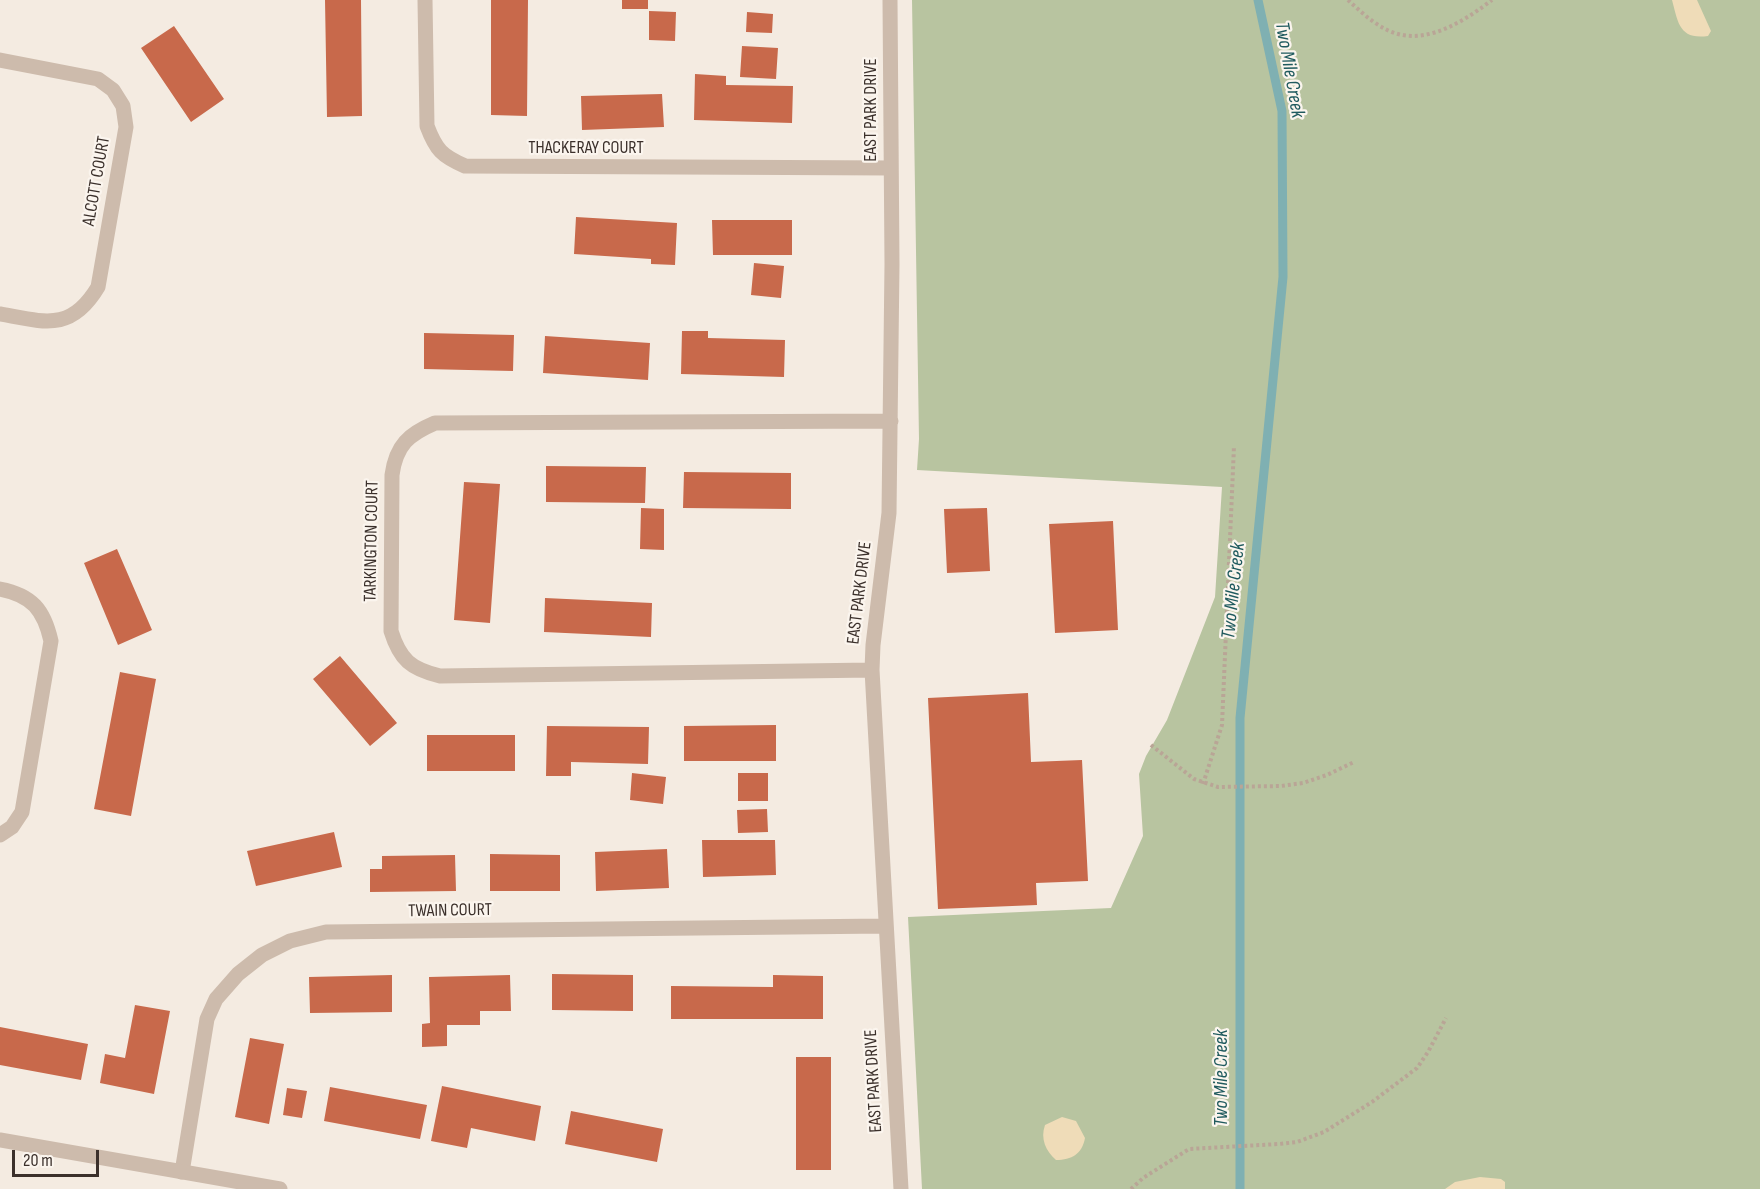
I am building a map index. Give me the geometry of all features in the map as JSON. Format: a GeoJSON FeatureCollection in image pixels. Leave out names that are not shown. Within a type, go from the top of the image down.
{"type":"FeatureCollection","features":[{"type":"Feature","properties":{"kind":"street","name":"THACKERAY COURT"},"geometry":{"type":"LineString","coordinates":[[424,0],[426,126],[434,144],[446,157],[465,166],[479,168],[891,168]]}},
{"type":"Feature","properties":{"kind":"street","name":"EAST PARK DRIVE"},"geometry":{"type":"LineString","coordinates":[[890,0],[891,421],[889,513],[872,670],[901,1189]]}},
{"type":"Feature","properties":{"kind":"street","name":"ALCOTT COURT"},"geometry":{"type":"LineString","coordinates":[[0,60],[98,79],[113,90],[123,106],[126,127],[98,287],[89,303],[73,315],[55,321],[37,321],[0,314]]}},
{"type":"Feature","properties":{"kind":"street","name":"TARKINGTON COURT"},"geometry":{"type":"LineString","coordinates":[[872,670],[440,676],[421,671],[407,662],[397,648],[391,631],[392,475],[394,462],[403,444],[416,431],[435,423],[891,421]]}},
{"type":"Feature","properties":{"kind":"street"},"geometry":{"type":"LineString","coordinates":[[0,589],[18,593],[35,605],[47,622],[51,641],[22,812],[12,827],[0,836]]}},
{"type":"Feature","properties":{"kind":"street","name":"TWAIN COURT"},"geometry":{"type":"LineString","coordinates":[[182,1172],[207,1019],[216,999],[238,974],[262,955],[290,941],[326,932],[885,926]]}},
{"type":"Feature","properties":{"kind":"street"},"geometry":{"type":"LineString","coordinates":[[0,1140],[280,1189]]}},
{"type":"Feature","properties":{"kind":"path"},"geometry":{"type":"LineString","coordinates":[[1348,0],[1364,14],[1398,34],[1422,35],[1463,21],[1492,0]]}},
{"type":"Feature","properties":{"kind":"path"},"geometry":{"type":"LineString","coordinates":[[1203,784],[1222,725],[1234,446]]}},
{"type":"Feature","properties":{"kind":"path"},"geometry":{"type":"LineString","coordinates":[[1151,745],[1194,779],[1203,784],[1218,787],[1303,783],[1354,762]]}},
{"type":"Feature","properties":{"kind":"path"},"geometry":{"type":"LineString","coordinates":[[1131,1189],[1143,1178],[1189,1149],[1297,1142],[1324,1132],[1372,1102],[1417,1068],[1428,1053],[1446,1018]]}},
{"type":"Feature","properties":{"kind":"green space"},"geometry":{"type":"Polygon","coordinates":[[[912,0],[1760,0],[1760,1189],[922,1189],[908,917],[1111,908],[1143,836],[1139,774],[1146,756],[1167,720],[1215,597],[1222,487],[917,470],[919,439],[912,0]]]}},
{"type":"Feature","properties":{"kind":"sand"},"geometry":{"type":"Polygon","coordinates":[[[1672,0],[1697,0],[1711,31],[1708,36],[1691,35],[1681,28],[1672,0]]]}},
{"type":"Feature","properties":{"kind":"sand"},"geometry":{"type":"Polygon","coordinates":[[[1062,1117],[1076,1121],[1085,1138],[1079,1152],[1067,1159],[1056,1160],[1049,1153],[1043,1135],[1045,1125],[1062,1117]]]}},
{"type":"Feature","properties":{"kind":"sand"},"geometry":{"type":"Polygon","coordinates":[[[1480,1177],[1501,1179],[1505,1182],[1505,1189],[1445,1189],[1455,1182],[1480,1177]]]}},
{"type":"Feature","properties":{"kind":"building"},"geometry":{"type":"Polygon","coordinates":[[[325,0],[361,0],[362,116],[327,117],[325,0]]]}},
{"type":"Feature","properties":{"kind":"building"},"geometry":{"type":"Polygon","coordinates":[[[491,0],[528,0],[527,116],[491,115],[491,0]]]}},
{"type":"Feature","properties":{"kind":"building"},"geometry":{"type":"Polygon","coordinates":[[[622,0],[648,0],[648,9],[622,9],[622,0]]]}},
{"type":"Feature","properties":{"kind":"building"},"geometry":{"type":"Polygon","coordinates":[[[649,11],[676,12],[675,41],[649,40],[649,11]]]}},
{"type":"Feature","properties":{"kind":"building"},"geometry":{"type":"Polygon","coordinates":[[[747,12],[773,14],[772,33],[746,32],[747,12]]]}},
{"type":"Feature","properties":{"kind":"building"},"geometry":{"type":"Polygon","coordinates":[[[174,26],[224,99],[191,122],[141,48],[174,26]]]}},
{"type":"Feature","properties":{"kind":"building"},"geometry":{"type":"Polygon","coordinates":[[[742,46],[778,48],[776,79],[740,77],[742,46]]]}},
{"type":"Feature","properties":{"kind":"building"},"geometry":{"type":"Polygon","coordinates":[[[695,74],[726,76],[726,85],[793,86],[792,123],[694,120],[695,74]]]}},
{"type":"Feature","properties":{"kind":"building"},"geometry":{"type":"Polygon","coordinates":[[[662,94],[664,127],[582,130],[581,96],[662,94]]]}},
{"type":"Feature","properties":{"kind":"building"},"geometry":{"type":"Polygon","coordinates":[[[576,217],[677,223],[675,265],[651,264],[651,259],[574,254],[576,217]]]}},
{"type":"Feature","properties":{"kind":"building"},"geometry":{"type":"Polygon","coordinates":[[[712,220],[792,220],[792,255],[713,255],[712,220]]]}},
{"type":"Feature","properties":{"kind":"building"},"geometry":{"type":"Polygon","coordinates":[[[754,263],[784,266],[781,298],[751,295],[754,263]]]}},
{"type":"Feature","properties":{"kind":"building"},"geometry":{"type":"Polygon","coordinates":[[[682,331],[708,331],[708,338],[785,340],[784,377],[681,374],[682,331]]]}},
{"type":"Feature","properties":{"kind":"building"},"geometry":{"type":"Polygon","coordinates":[[[424,333],[514,335],[513,371],[424,369],[424,333]]]}},
{"type":"Feature","properties":{"kind":"building"},"geometry":{"type":"Polygon","coordinates":[[[545,336],[650,343],[648,380],[543,373],[545,336]]]}},
{"type":"Feature","properties":{"kind":"building"},"geometry":{"type":"Polygon","coordinates":[[[546,466],[646,467],[645,503],[546,502],[546,466]]]}},
{"type":"Feature","properties":{"kind":"building"},"geometry":{"type":"Polygon","coordinates":[[[684,472],[791,473],[791,509],[683,508],[684,472]]]}},
{"type":"Feature","properties":{"kind":"building"},"geometry":{"type":"Polygon","coordinates":[[[464,482],[500,484],[490,623],[454,620],[464,482]]]}},
{"type":"Feature","properties":{"kind":"building"},"geometry":{"type":"Polygon","coordinates":[[[641,508],[664,509],[664,550],[640,549],[641,508]]]}},
{"type":"Feature","properties":{"kind":"building"},"geometry":{"type":"Polygon","coordinates":[[[987,508],[990,571],[947,573],[944,509],[987,508]]]}},
{"type":"Feature","properties":{"kind":"building"},"geometry":{"type":"Polygon","coordinates":[[[1113,521],[1118,630],[1055,633],[1049,524],[1113,521]]]}},
{"type":"Feature","properties":{"kind":"building"},"geometry":{"type":"Polygon","coordinates":[[[117,549],[152,630],[118,645],[84,563],[117,549]]]}},
{"type":"Feature","properties":{"kind":"building"},"geometry":{"type":"Polygon","coordinates":[[[545,598],[652,603],[651,637],[544,632],[545,598]]]}},
{"type":"Feature","properties":{"kind":"building"},"geometry":{"type":"Polygon","coordinates":[[[340,656],[397,723],[370,746],[313,679],[340,656]]]}},
{"type":"Feature","properties":{"kind":"building"},"geometry":{"type":"Polygon","coordinates":[[[120,672],[156,679],[131,816],[94,809],[120,672]]]}},
{"type":"Feature","properties":{"kind":"building"},"geometry":{"type":"Polygon","coordinates":[[[1028,693],[1031,762],[1082,760],[1088,881],[1036,883],[1037,905],[938,909],[928,698],[1028,693]]]}},
{"type":"Feature","properties":{"kind":"building"},"geometry":{"type":"Polygon","coordinates":[[[776,725],[776,761],[684,761],[684,726],[776,725]]]}},
{"type":"Feature","properties":{"kind":"building"},"geometry":{"type":"Polygon","coordinates":[[[547,726],[649,727],[648,764],[571,762],[571,776],[546,776],[547,726]]]}},
{"type":"Feature","properties":{"kind":"building"},"geometry":{"type":"Polygon","coordinates":[[[427,735],[515,735],[515,771],[427,771],[427,735]]]}},
{"type":"Feature","properties":{"kind":"building"},"geometry":{"type":"Polygon","coordinates":[[[632,773],[666,777],[663,804],[630,800],[632,773]]]}},
{"type":"Feature","properties":{"kind":"building"},"geometry":{"type":"Polygon","coordinates":[[[738,773],[768,773],[768,801],[738,801],[738,773]]]}},
{"type":"Feature","properties":{"kind":"building"},"geometry":{"type":"Polygon","coordinates":[[[767,809],[768,832],[738,833],[737,810],[767,809]]]}},
{"type":"Feature","properties":{"kind":"building"},"geometry":{"type":"Polygon","coordinates":[[[334,832],[342,867],[256,886],[247,851],[334,832]]]}},
{"type":"Feature","properties":{"kind":"building"},"geometry":{"type":"Polygon","coordinates":[[[702,840],[775,840],[776,875],[703,877],[702,840]]]}},
{"type":"Feature","properties":{"kind":"building"},"geometry":{"type":"Polygon","coordinates":[[[667,849],[669,888],[596,891],[595,852],[667,849]]]}},
{"type":"Feature","properties":{"kind":"building"},"geometry":{"type":"Polygon","coordinates":[[[490,854],[560,855],[560,891],[490,891],[490,854]]]}},
{"type":"Feature","properties":{"kind":"building"},"geometry":{"type":"Polygon","coordinates":[[[455,855],[456,891],[370,892],[370,869],[382,869],[382,856],[455,855]]]}},
{"type":"Feature","properties":{"kind":"building"},"geometry":{"type":"Polygon","coordinates":[[[552,974],[633,975],[633,1011],[552,1010],[552,974]]]}},
{"type":"Feature","properties":{"kind":"building"},"geometry":{"type":"Polygon","coordinates":[[[392,975],[392,1012],[310,1013],[309,977],[392,975]]]}},
{"type":"Feature","properties":{"kind":"building"},"geometry":{"type":"Polygon","coordinates":[[[510,975],[511,1011],[480,1011],[480,1025],[447,1025],[447,1046],[422,1047],[422,1024],[430,1023],[429,977],[510,975]]]}},
{"type":"Feature","properties":{"kind":"building"},"geometry":{"type":"Polygon","coordinates":[[[773,975],[823,976],[823,1019],[671,1019],[671,986],[773,987],[773,975]]]}},
{"type":"Feature","properties":{"kind":"building"},"geometry":{"type":"Polygon","coordinates":[[[135,1005],[170,1011],[154,1094],[100,1083],[105,1054],[125,1058],[135,1005]]]}},
{"type":"Feature","properties":{"kind":"building"},"geometry":{"type":"Polygon","coordinates":[[[0,1027],[88,1044],[81,1080],[0,1065],[0,1027]]]}},
{"type":"Feature","properties":{"kind":"building"},"geometry":{"type":"Polygon","coordinates":[[[250,1038],[284,1044],[269,1124],[235,1117],[250,1038]]]}},
{"type":"Feature","properties":{"kind":"building"},"geometry":{"type":"Polygon","coordinates":[[[796,1057],[831,1057],[831,1170],[796,1170],[796,1057]]]}},
{"type":"Feature","properties":{"kind":"building"},"geometry":{"type":"Polygon","coordinates":[[[442,1086],[541,1106],[535,1141],[471,1128],[467,1148],[431,1141],[442,1086]]]}},
{"type":"Feature","properties":{"kind":"building"},"geometry":{"type":"Polygon","coordinates":[[[330,1087],[427,1105],[420,1139],[324,1121],[330,1087]]]}},
{"type":"Feature","properties":{"kind":"building"},"geometry":{"type":"Polygon","coordinates":[[[287,1088],[307,1091],[302,1118],[283,1115],[287,1088]]]}},
{"type":"Feature","properties":{"kind":"building"},"geometry":{"type":"Polygon","coordinates":[[[571,1111],[663,1129],[657,1162],[565,1144],[571,1111]]]}},
{"type":"Feature","properties":{"kind":"waterway","name":"Two Mile Creek"},"geometry":{"type":"LineString","coordinates":[[1240,1189],[1240,718],[1283,277],[1282,111],[1258,0]]}}]}
